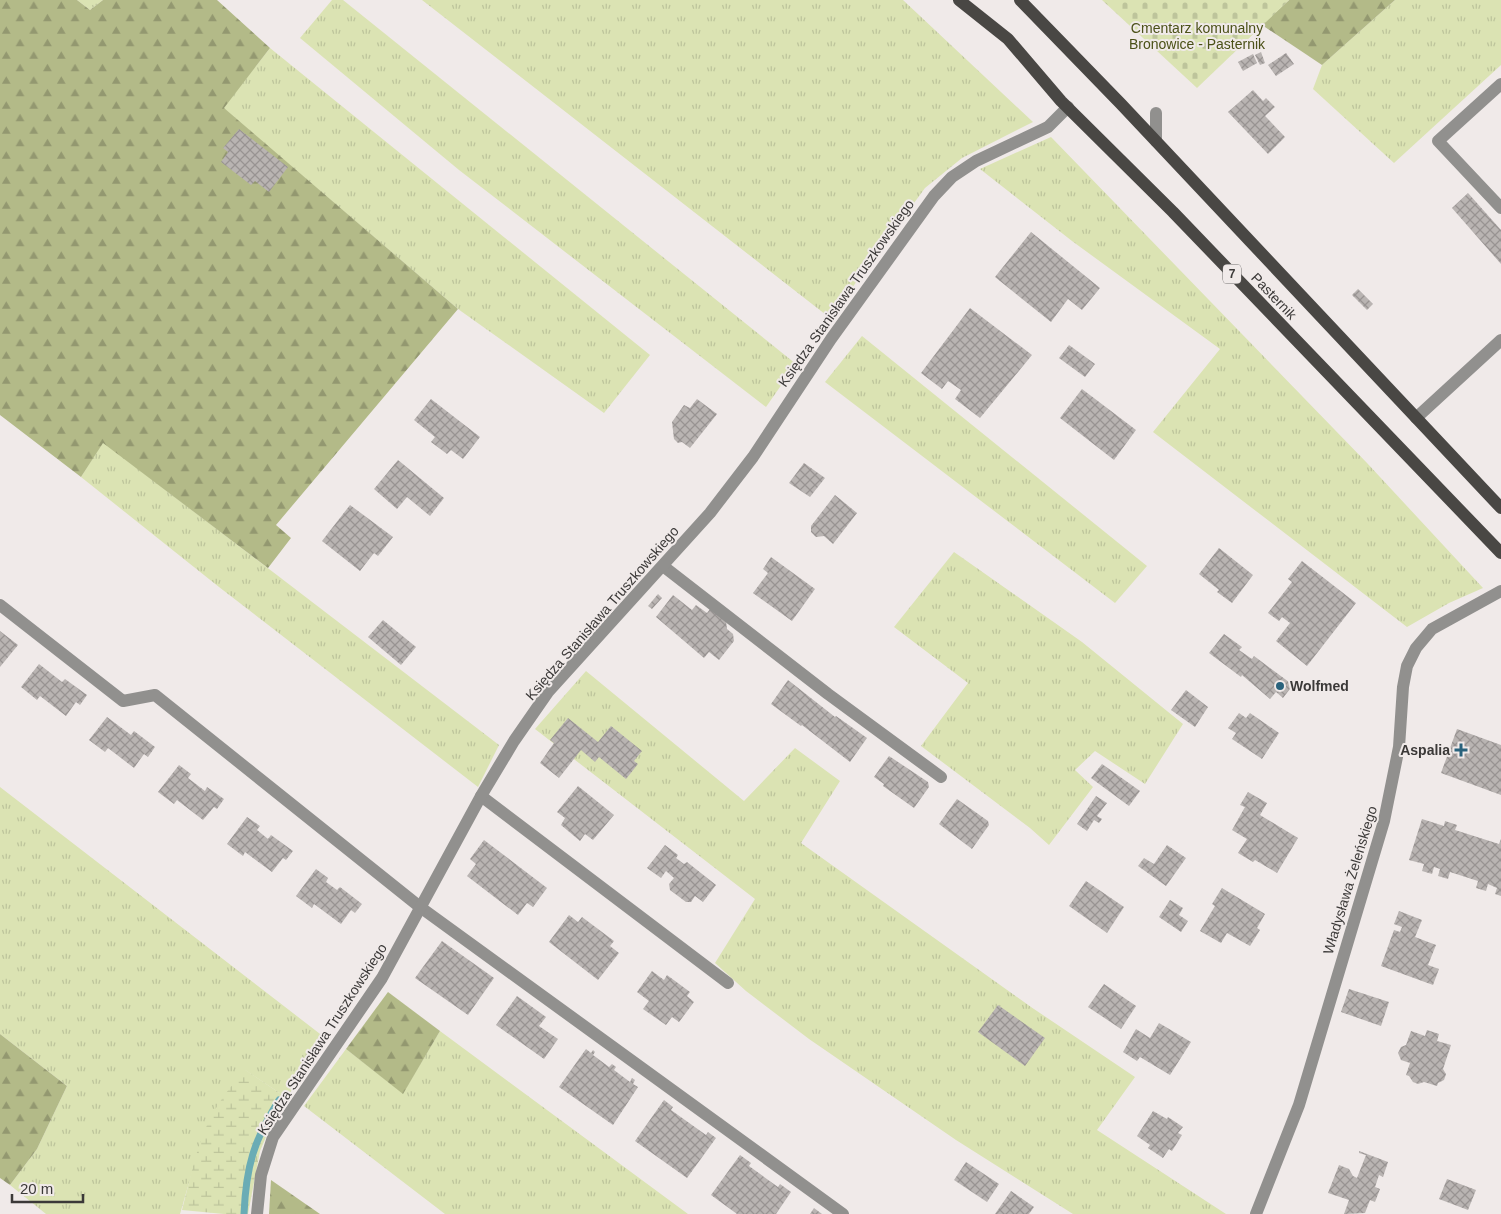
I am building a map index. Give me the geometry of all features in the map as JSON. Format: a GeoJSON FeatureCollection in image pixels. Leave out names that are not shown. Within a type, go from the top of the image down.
{"type":"FeatureCollection","features":[{"type":"Feature","properties":{"kind":"main road","name":"Pasternik"},"geometry":{"type":"LineString","coordinates":[[959,0],[1008,39],[1068,107],[1173,212],[1501,553]]}},
{"type":"Feature","properties":{"kind":"main road","name":"Pasternik"},"geometry":{"type":"LineString","coordinates":[[1020,0],[1156,141],[1501,508]]}},
{"type":"Feature","properties":{"kind":"street"},"geometry":{"type":"LineString","coordinates":[[1501,84],[1438,142],[1501,208]]}},
{"type":"Feature","properties":{"kind":"street","name":"Księdza Stanisława Truszkowskiego"},"geometry":{"type":"LineString","coordinates":[[257,1214],[261,1174],[273,1137],[382,978],[481,796],[514,741],[548,692],[710,513],[753,457],[830,339],[934,196],[952,176],[976,161],[1048,127],[1068,107]]}},
{"type":"Feature","properties":{"kind":"street"},"geometry":{"type":"LineString","coordinates":[[1156,113],[1156,141]]}},
{"type":"Feature","properties":{"kind":"street"},"geometry":{"type":"LineString","coordinates":[[1416,418],[1501,340]]}},
{"type":"Feature","properties":{"kind":"street"},"geometry":{"type":"LineString","coordinates":[[663,566],[828,694],[941,777]]}},
{"type":"Feature","properties":{"kind":"street","name":"Władysława Żeleńskiego"},"geometry":{"type":"LineString","coordinates":[[1256,1214],[1299,1105],[1384,821],[1399,747],[1403,687],[1407,666],[1416,648],[1432,629],[1501,591]]}},
{"type":"Feature","properties":{"kind":"street"},"geometry":{"type":"LineString","coordinates":[[0,605],[123,701],[155,695],[420,907],[843,1214]]}},
{"type":"Feature","properties":{"kind":"street"},"geometry":{"type":"LineString","coordinates":[[481,796],[728,983]]}},
{"type":"Feature","properties":{"kind":"green space"},"geometry":{"type":"Polygon","coordinates":[[[0,0],[77,0],[90,10],[103,0],[217,0],[270,48],[224,108],[458,309],[276,525],[291,538],[268,568],[103,443],[81,477],[0,415],[0,0]]]}},
{"type":"Feature","properties":{"kind":"green space"},"geometry":{"type":"Polygon","coordinates":[[[77,0],[103,0],[90,10],[77,0]]]}},
{"type":"Feature","properties":{"kind":"green space"},"geometry":{"type":"Polygon","coordinates":[[[332,0],[343,0],[796,364],[766,407],[459,170],[300,38],[332,0]]]}},
{"type":"Feature","properties":{"kind":"green space"},"geometry":{"type":"Polygon","coordinates":[[[422,0],[903,0],[1033,122],[962,158],[925,188],[830,318],[422,0]]]}},
{"type":"Feature","properties":{"kind":"green space","name":"Cmentarz komunalny Bronowice - Pasternik"},"geometry":{"type":"Polygon","coordinates":[[[1102,0],[1289,0],[1197,88],[1102,0]]]}},
{"type":"Feature","properties":{"kind":"green space"},"geometry":{"type":"Polygon","coordinates":[[[1289,0],[1395,0],[1322,65],[1262,25],[1289,0]]]}},
{"type":"Feature","properties":{"kind":"green space"},"geometry":{"type":"Polygon","coordinates":[[[1395,0],[1501,0],[1501,65],[1394,163],[1313,89],[1322,65],[1395,0]]]}},
{"type":"Feature","properties":{"kind":"green space"},"geometry":{"type":"Polygon","coordinates":[[[270,48],[650,355],[604,413],[458,309],[223,108],[270,48]]]}},
{"type":"Feature","properties":{"kind":"green space"},"geometry":{"type":"Polygon","coordinates":[[[1051,137],[1367,463],[1483,588],[1449,603],[1407,627],[1153,432],[1220,349],[1072,241],[980,169],[1051,137]]]}},
{"type":"Feature","properties":{"kind":"green space"},"geometry":{"type":"Polygon","coordinates":[[[862,336],[1147,566],[1115,603],[825,382],[862,336]]]}},
{"type":"Feature","properties":{"kind":"green space"},"geometry":{"type":"Polygon","coordinates":[[[103,442],[499,745],[478,787],[219,587],[81,477],[103,442]]]}},
{"type":"Feature","properties":{"kind":"green space"},"geometry":{"type":"Polygon","coordinates":[[[954,552],[1082,642],[1183,724],[1145,784],[1095,751],[1075,770],[1093,787],[1049,845],[1030,828],[921,746],[968,683],[894,627],[954,552]]]}},
{"type":"Feature","properties":{"kind":"green space"},"geometry":{"type":"Polygon","coordinates":[[[586,671],[744,801],[795,748],[840,781],[801,843],[1031,1007],[1135,1077],[1097,1130],[1226,1214],[1073,1214],[956,1140],[809,1039],[746,991],[715,963],[755,899],[535,729],[586,671]]]}},
{"type":"Feature","properties":{"kind":"green space"},"geometry":{"type":"Polygon","coordinates":[[[0,787],[324,1037],[287,1098],[245,1070],[199,1148],[180,1214],[46,1214],[10,1185],[37,1149],[67,1086],[0,1034],[0,787]]]}},
{"type":"Feature","properties":{"kind":"green space"},"geometry":{"type":"Polygon","coordinates":[[[388,992],[440,1031],[403,1094],[346,1049],[388,992]]]}},
{"type":"Feature","properties":{"kind":"green space"},"geometry":{"type":"Polygon","coordinates":[[[440,1031],[688,1214],[445,1214],[304,1106],[346,1049],[403,1093],[440,1031]]]}},
{"type":"Feature","properties":{"kind":"green space"},"geometry":{"type":"Polygon","coordinates":[[[0,1034],[67,1086],[37,1149],[10,1185],[0,1178],[0,1034]]]}},
{"type":"Feature","properties":{"kind":"green space"},"geometry":{"type":"Polygon","coordinates":[[[244,1069],[287,1098],[272,1123],[260,1151],[248,1214],[182,1210],[194,1163],[206,1128],[218,1105],[244,1069]]]}},
{"type":"Feature","properties":{"kind":"green space"},"geometry":{"type":"Polygon","coordinates":[[[271,1180],[320,1214],[269,1214],[271,1180]]]}},
{"type":"Feature","properties":{"kind":"building"},"geometry":{"type":"Polygon","coordinates":[[[1261,52],[1265,63],[1260,65],[1255,55],[1261,52]]]}},
{"type":"Feature","properties":{"kind":"building"},"geometry":{"type":"Polygon","coordinates":[[[1286,53],[1294,64],[1276,76],[1268,65],[1286,53]]]}},
{"type":"Feature","properties":{"kind":"building"},"geometry":{"type":"Polygon","coordinates":[[[1253,54],[1257,63],[1243,71],[1238,62],[1253,54]]]}},
{"type":"Feature","properties":{"kind":"building"},"geometry":{"type":"Polygon","coordinates":[[[1253,90],[1263,101],[1266,98],[1275,107],[1265,116],[1285,137],[1268,154],[1228,112],[1253,90]]]}},
{"type":"Feature","properties":{"kind":"building"},"geometry":{"type":"Polygon","coordinates":[[[239,129],[288,167],[269,192],[255,181],[251,185],[221,162],[228,152],[223,148],[239,129]]]}},
{"type":"Feature","properties":{"kind":"building"},"geometry":{"type":"Polygon","coordinates":[[[1468,193],[1501,230],[1501,264],[1452,208],[1468,193]]]}},
{"type":"Feature","properties":{"kind":"building"},"geometry":{"type":"Polygon","coordinates":[[[1031,232],[1100,288],[1082,310],[1068,299],[1051,322],[995,277],[1031,232]]]}},
{"type":"Feature","properties":{"kind":"building"},"geometry":{"type":"Polygon","coordinates":[[[1358,289],[1373,304],[1367,310],[1352,295],[1358,289]]]}},
{"type":"Feature","properties":{"kind":"building"},"geometry":{"type":"Polygon","coordinates":[[[970,308],[1032,355],[980,418],[955,399],[961,390],[948,381],[942,389],[921,373],[970,308]]]}},
{"type":"Feature","properties":{"kind":"building"},"geometry":{"type":"Polygon","coordinates":[[[1069,345],[1095,364],[1085,377],[1059,358],[1069,345]]]}},
{"type":"Feature","properties":{"kind":"building"},"geometry":{"type":"Polygon","coordinates":[[[1082,389],[1136,430],[1114,460],[1060,418],[1082,389]]]}},
{"type":"Feature","properties":{"kind":"building"},"geometry":{"type":"Polygon","coordinates":[[[431,399],[480,437],[463,459],[451,450],[447,454],[431,442],[435,437],[414,420],[431,399]]]}},
{"type":"Feature","properties":{"kind":"building"},"geometry":{"type":"Polygon","coordinates":[[[697,399],[717,414],[690,448],[682,442],[678,443],[674,439],[672,422],[684,405],[690,408],[697,399]]]}},
{"type":"Feature","properties":{"kind":"building"},"geometry":{"type":"Polygon","coordinates":[[[398,460],[444,498],[430,516],[407,497],[397,509],[374,489],[398,460]]]}},
{"type":"Feature","properties":{"kind":"building"},"geometry":{"type":"Polygon","coordinates":[[[804,463],[825,478],[810,497],[789,483],[804,463]]]}},
{"type":"Feature","properties":{"kind":"building"},"geometry":{"type":"Polygon","coordinates":[[[835,495],[857,513],[833,544],[824,536],[816,537],[811,532],[811,526],[835,495]]]}},
{"type":"Feature","properties":{"kind":"building"},"geometry":{"type":"Polygon","coordinates":[[[350,505],[393,537],[378,556],[374,553],[360,571],[322,541],[350,505]]]}},
{"type":"Feature","properties":{"kind":"building"},"geometry":{"type":"Polygon","coordinates":[[[1219,548],[1253,575],[1232,603],[1217,592],[1219,590],[1199,574],[1219,548]]]}},
{"type":"Feature","properties":{"kind":"building"},"geometry":{"type":"Polygon","coordinates":[[[771,557],[815,589],[792,621],[753,593],[768,573],[763,569],[771,557]]]}},
{"type":"Feature","properties":{"kind":"building"},"geometry":{"type":"Polygon","coordinates":[[[1302,561],[1356,603],[1307,666],[1276,641],[1290,623],[1282,617],[1279,621],[1268,613],[1292,582],[1288,579],[1302,561]]]}},
{"type":"Feature","properties":{"kind":"building"},"geometry":{"type":"Polygon","coordinates":[[[658,594],[662,598],[652,609],[648,606],[658,594]]]}},
{"type":"Feature","properties":{"kind":"building"},"geometry":{"type":"Polygon","coordinates":[[[673,595],[692,610],[696,605],[707,613],[710,609],[726,621],[727,629],[733,634],[734,641],[719,660],[709,652],[704,658],[656,617],[673,595]]]}},
{"type":"Feature","properties":{"kind":"building"},"geometry":{"type":"Polygon","coordinates":[[[383,620],[416,647],[401,665],[368,637],[383,620]]]}},
{"type":"Feature","properties":{"kind":"building"},"geometry":{"type":"Polygon","coordinates":[[[0,631],[18,645],[0,667],[0,631]]]}},
{"type":"Feature","properties":{"kind":"building"},"geometry":{"type":"Polygon","coordinates":[[[1224,634],[1242,647],[1239,650],[1252,659],[1254,656],[1293,685],[1283,698],[1276,692],[1270,699],[1242,675],[1241,677],[1209,653],[1224,634]]]}},
{"type":"Feature","properties":{"kind":"building"},"geometry":{"type":"Polygon","coordinates":[[[39,664],[62,682],[65,679],[87,695],[80,705],[76,702],[66,716],[40,696],[37,700],[21,687],[39,664]]]}},
{"type":"Feature","properties":{"kind":"building"},"geometry":{"type":"Polygon","coordinates":[[[788,680],[835,717],[867,738],[850,762],[771,704],[788,680]]]}},
{"type":"Feature","properties":{"kind":"building"},"geometry":{"type":"Polygon","coordinates":[[[1186,690],[1208,707],[1195,727],[1171,710],[1186,690]]]}},
{"type":"Feature","properties":{"kind":"building"},"geometry":{"type":"Polygon","coordinates":[[[1239,713],[1246,718],[1250,713],[1279,733],[1262,759],[1232,739],[1236,733],[1228,728],[1239,713]]]}},
{"type":"Feature","properties":{"kind":"building"},"geometry":{"type":"Polygon","coordinates":[[[107,717],[131,735],[134,731],[155,747],[148,757],[144,754],[134,768],[108,748],[105,752],[89,740],[107,717]]]}},
{"type":"Feature","properties":{"kind":"building"},"geometry":{"type":"Polygon","coordinates":[[[568,718],[598,742],[611,726],[642,751],[634,761],[638,764],[626,779],[599,757],[595,762],[581,750],[559,778],[540,763],[554,743],[550,740],[568,718]]]}},
{"type":"Feature","properties":{"kind":"building"},"geometry":{"type":"Polygon","coordinates":[[[1457,729],[1501,745],[1501,795],[1441,773],[1457,729]]]}},
{"type":"Feature","properties":{"kind":"building"},"geometry":{"type":"Polygon","coordinates":[[[889,756],[928,782],[929,787],[914,808],[883,786],[884,784],[874,777],[889,756]]]}},
{"type":"Feature","properties":{"kind":"building"},"geometry":{"type":"Polygon","coordinates":[[[1102,764],[1140,791],[1129,806],[1091,778],[1102,764]]]}},
{"type":"Feature","properties":{"kind":"building"},"geometry":{"type":"Polygon","coordinates":[[[179,765],[191,774],[188,778],[205,791],[207,787],[224,799],[217,809],[214,807],[203,820],[177,800],[174,804],[158,792],[179,765]]]}},
{"type":"Feature","properties":{"kind":"building"},"geometry":{"type":"Polygon","coordinates":[[[578,786],[614,815],[593,840],[585,834],[580,841],[561,825],[565,818],[557,812],[578,786]]]}},
{"type":"Feature","properties":{"kind":"building"},"geometry":{"type":"Polygon","coordinates":[[[1248,792],[1267,803],[1260,815],[1298,838],[1277,873],[1255,860],[1253,862],[1238,853],[1247,839],[1232,830],[1245,807],[1240,805],[1248,792]]]}},
{"type":"Feature","properties":{"kind":"building"},"geometry":{"type":"Polygon","coordinates":[[[1096,796],[1107,803],[1097,816],[1102,819],[1099,823],[1094,820],[1087,831],[1077,824],[1096,796]]]}},
{"type":"Feature","properties":{"kind":"building"},"geometry":{"type":"Polygon","coordinates":[[[957,799],[988,821],[989,825],[972,849],[939,824],[957,799]]]}},
{"type":"Feature","properties":{"kind":"building"},"geometry":{"type":"Polygon","coordinates":[[[247,817],[260,826],[257,830],[268,839],[271,835],[293,851],[286,860],[283,858],[272,872],[245,852],[243,856],[227,844],[247,817]]]}},
{"type":"Feature","properties":{"kind":"building"},"geometry":{"type":"Polygon","coordinates":[[[1422,819],[1444,826],[1445,821],[1457,825],[1455,830],[1499,844],[1501,839],[1501,896],[1495,894],[1497,888],[1488,884],[1486,891],[1476,888],[1478,881],[1450,872],[1448,879],[1438,876],[1440,869],[1434,867],[1432,874],[1422,871],[1424,864],[1409,860],[1422,819]]]}},
{"type":"Feature","properties":{"kind":"building"},"geometry":{"type":"Polygon","coordinates":[[[484,840],[547,888],[533,907],[527,903],[518,915],[467,876],[476,864],[470,859],[484,840]]]}},
{"type":"Feature","properties":{"kind":"building"},"geometry":{"type":"Polygon","coordinates":[[[665,845],[678,855],[676,858],[684,864],[687,862],[716,885],[703,902],[695,896],[691,902],[686,902],[670,890],[669,884],[674,878],[666,871],[661,878],[647,868],[665,845]]]}},
{"type":"Feature","properties":{"kind":"building"},"geometry":{"type":"Polygon","coordinates":[[[1167,845],[1186,858],[1166,886],[1138,866],[1144,858],[1154,864],[1167,845]]]}},
{"type":"Feature","properties":{"kind":"building"},"geometry":{"type":"Polygon","coordinates":[[[316,869],[328,878],[326,882],[337,890],[340,887],[362,904],[355,913],[351,910],[341,924],[314,904],[312,908],[296,896],[316,869]]]}},
{"type":"Feature","properties":{"kind":"building"},"geometry":{"type":"Polygon","coordinates":[[[1086,881],[1124,907],[1107,933],[1069,906],[1086,881]]]}},
{"type":"Feature","properties":{"kind":"building"},"geometry":{"type":"Polygon","coordinates":[[[1222,888],[1265,914],[1257,928],[1260,930],[1250,946],[1227,933],[1221,943],[1200,931],[1215,906],[1212,904],[1222,888]]]}},
{"type":"Feature","properties":{"kind":"building"},"geometry":{"type":"Polygon","coordinates":[[[1170,900],[1183,908],[1179,915],[1188,921],[1181,932],[1159,917],[1170,900]]]}},
{"type":"Feature","properties":{"kind":"building"},"geometry":{"type":"Polygon","coordinates":[[[1399,911],[1422,920],[1415,937],[1436,945],[1428,965],[1439,969],[1433,985],[1381,966],[1394,930],[1400,932],[1402,927],[1394,924],[1399,911]]]}},
{"type":"Feature","properties":{"kind":"building"},"geometry":{"type":"Polygon","coordinates":[[[569,915],[578,922],[582,917],[614,941],[610,946],[619,953],[598,980],[549,942],[569,915]]]}},
{"type":"Feature","properties":{"kind":"building"},"geometry":{"type":"Polygon","coordinates":[[[442,941],[494,978],[468,1015],[415,978],[442,941]]]}},
{"type":"Feature","properties":{"kind":"building"},"geometry":{"type":"Polygon","coordinates":[[[652,971],[664,980],[667,975],[690,992],[687,996],[694,1002],[679,1022],[672,1017],[666,1025],[643,1009],[649,1001],[637,992],[652,971]]]}},
{"type":"Feature","properties":{"kind":"building"},"geometry":{"type":"Polygon","coordinates":[[[1104,984],[1136,1006],[1121,1029],[1088,1007],[1104,984]]]}},
{"type":"Feature","properties":{"kind":"building"},"geometry":{"type":"Polygon","coordinates":[[[1349,989],[1389,1002],[1381,1026],[1341,1012],[1349,989]]]}},
{"type":"Feature","properties":{"kind":"building"},"geometry":{"type":"Polygon","coordinates":[[[517,996],[546,1017],[539,1026],[558,1039],[544,1059],[496,1025],[517,996]]]}},
{"type":"Feature","properties":{"kind":"building"},"geometry":{"type":"Polygon","coordinates":[[[998,1005],[1045,1038],[1025,1066],[978,1032],[998,1005]]]}},
{"type":"Feature","properties":{"kind":"building"},"geometry":{"type":"Polygon","coordinates":[[[1159,1023],[1191,1042],[1170,1075],[1140,1057],[1137,1061],[1123,1052],[1136,1029],[1150,1038],[1159,1023]]]}},
{"type":"Feature","properties":{"kind":"building"},"geometry":{"type":"Polygon","coordinates":[[[1427,1030],[1439,1034],[1437,1041],[1451,1045],[1443,1069],[1446,1074],[1444,1080],[1438,1083],[1437,1086],[1424,1082],[1418,1084],[1413,1082],[1406,1075],[1410,1063],[1401,1060],[1398,1053],[1401,1047],[1406,1045],[1411,1031],[1425,1036],[1427,1030]]]}},
{"type":"Feature","properties":{"kind":"building"},"geometry":{"type":"Polygon","coordinates":[[[586,1049],[591,1053],[593,1050],[595,1052],[593,1055],[609,1067],[612,1064],[616,1067],[614,1070],[630,1082],[632,1078],[635,1080],[633,1084],[638,1087],[613,1125],[559,1087],[586,1049]]]}},
{"type":"Feature","properties":{"kind":"building"},"geometry":{"type":"Polygon","coordinates":[[[664,1100],[673,1107],[671,1110],[706,1135],[708,1132],[716,1138],[687,1178],[635,1141],[664,1100]]]}},
{"type":"Feature","properties":{"kind":"building"},"geometry":{"type":"Polygon","coordinates":[[[1153,1111],[1167,1119],[1168,1117],[1183,1127],[1178,1133],[1182,1135],[1172,1151],[1169,1149],[1163,1158],[1148,1148],[1150,1145],[1137,1136],[1153,1111]]]}},
{"type":"Feature","properties":{"kind":"building"},"geometry":{"type":"Polygon","coordinates":[[[1359,1151],[1388,1162],[1383,1177],[1379,1175],[1375,1187],[1380,1189],[1375,1202],[1370,1200],[1365,1213],[1344,1214],[1349,1200],[1328,1193],[1339,1165],[1349,1169],[1353,1176],[1357,1178],[1366,1155],[1359,1153],[1359,1151]]]}},
{"type":"Feature","properties":{"kind":"building"},"geometry":{"type":"Polygon","coordinates":[[[740,1155],[751,1163],[749,1166],[778,1187],[780,1184],[791,1192],[776,1214],[737,1214],[711,1195],[740,1155]]]}},
{"type":"Feature","properties":{"kind":"building"},"geometry":{"type":"Polygon","coordinates":[[[966,1162],[999,1184],[987,1202],[954,1180],[966,1162]]]}},
{"type":"Feature","properties":{"kind":"building"},"geometry":{"type":"Polygon","coordinates":[[[1447,1179],[1476,1190],[1468,1210],[1439,1199],[1447,1179]]]}},
{"type":"Feature","properties":{"kind":"building"},"geometry":{"type":"Polygon","coordinates":[[[1011,1191],[1034,1207],[1029,1214],[995,1214],[1011,1191]]]}},
{"type":"Feature","properties":{"kind":"building"},"geometry":{"type":"Polygon","coordinates":[[[814,1208],[822,1214],[810,1214],[814,1208]]]}},
{"type":"Feature","properties":{"kind":"waterway"},"geometry":{"type":"LineString","coordinates":[[244,1214],[249,1167],[257,1141],[279,1100]]}},
{"type":"Feature","properties":{"kind":"place","name":"Wolfmed"},"geometry":{"type":"Point","coordinates":[1280,686]}},
{"type":"Feature","properties":{"kind":"place","name":"Aspalia"},"geometry":{"type":"Point","coordinates":[1461,750]}}]}
